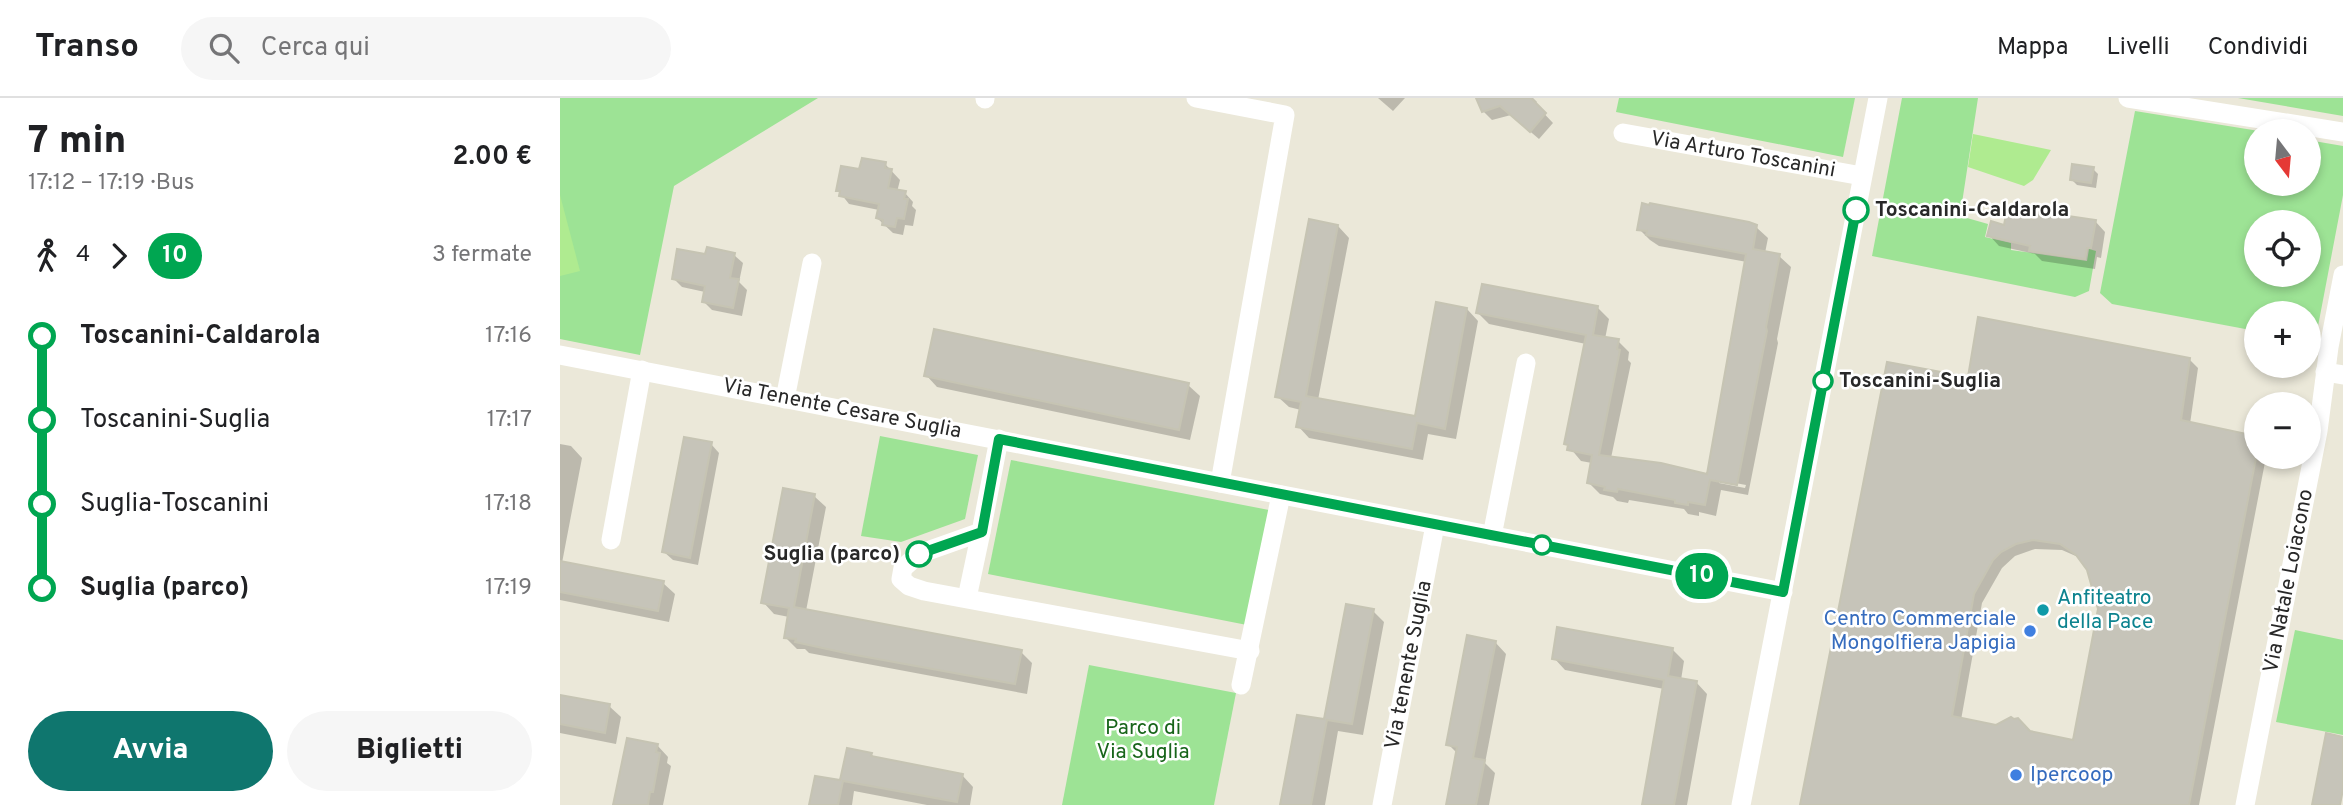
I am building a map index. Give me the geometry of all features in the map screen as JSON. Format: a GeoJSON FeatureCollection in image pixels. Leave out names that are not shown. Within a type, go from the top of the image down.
{"type":"FeatureCollection","features":[{"type":"Feature","properties":{"kind":"street"},"geometry":{"type":"LineString","coordinates":[[1196,98],[1285,115],[1220,483]]}},
{"type":"Feature","properties":{"kind":"street","name":"Via Arturo Toscanini"},"geometry":{"type":"LineString","coordinates":[[1741,805],[1878,98]]}},
{"type":"Feature","properties":{"kind":"street"},"geometry":{"type":"LineString","coordinates":[[2128,98],[2343,132]]}},
{"type":"Feature","properties":{"kind":"street","name":"Via Arturo Toscanini"},"geometry":{"type":"LineString","coordinates":[[1623,133],[1862,176]]}},
{"type":"Feature","properties":{"kind":"street"},"geometry":{"type":"LineString","coordinates":[[785,399],[812,263]]}},
{"type":"Feature","properties":{"kind":"street","name":"Via Natale Loiacono"},"geometry":{"type":"LineString","coordinates":[[2245,805],[2318,432],[2334,374],[2343,275]]}},
{"type":"Feature","properties":{"kind":"street","name":"Via Tenente Cesare Suglia"},"geometry":{"type":"LineString","coordinates":[[560,355],[1783,592]]}},
{"type":"Feature","properties":{"kind":"street"},"geometry":{"type":"LineString","coordinates":[[1492,536],[1525,363]]}},
{"type":"Feature","properties":{"kind":"street"},"geometry":{"type":"LineString","coordinates":[[611,540],[642,370]]}},
{"type":"Feature","properties":{"kind":"street"},"geometry":{"type":"LineString","coordinates":[[967,598],[999,439]]}},
{"type":"Feature","properties":{"kind":"street"},"geometry":{"type":"LineString","coordinates":[[1241,685],[1281,495]]}},
{"type":"Feature","properties":{"kind":"street","name":"Via tenente Suglia"},"geometry":{"type":"LineString","coordinates":[[1382,805],[1436,525]]}},
{"type":"Feature","properties":{"kind":"street"},"geometry":{"type":"LineString","coordinates":[[982,532],[919,554],[903,568],[901,579],[909,586],[923,591],[1250,651]]}},
{"type":"Feature","properties":{"kind":"green space"},"geometry":{"type":"Polygon","coordinates":[[[560,98],[818,98],[674,186],[640,355],[560,339],[560,98]]]}},
{"type":"Feature","properties":{"kind":"green space"},"geometry":{"type":"Polygon","coordinates":[[[1619,98],[1855,98],[1843,157],[1616,112],[1619,98]]]}},
{"type":"Feature","properties":{"kind":"green space"},"geometry":{"type":"Polygon","coordinates":[[[1902,98],[1978,98],[1960,216],[1988,224],[1985,237],[2011,243],[2011,250],[2087,261],[2089,249],[2096,251],[2089,291],[2075,297],[1872,256],[1902,98]]]}},
{"type":"Feature","properties":{"kind":"green space"},"geometry":{"type":"Polygon","coordinates":[[[2238,98],[2343,98],[2343,116],[2238,98]]]}},
{"type":"Feature","properties":{"kind":"green space"},"geometry":{"type":"Polygon","coordinates":[[[2135,111],[2244,129],[2244,196],[2321,196],[2321,142],[2343,146],[2343,195],[2321,310],[2321,301],[2244,301],[2244,329],[2112,304],[2100,293],[2135,111]]]}},
{"type":"Feature","properties":{"kind":"green space"},"geometry":{"type":"Polygon","coordinates":[[[1973,134],[2051,150],[2033,180],[2024,186],[1968,167],[1973,134]]]}},
{"type":"Feature","properties":{"kind":"green space"},"geometry":{"type":"Polygon","coordinates":[[[560,195],[580,271],[560,276],[560,195]]]}},
{"type":"Feature","properties":{"kind":"green space"},"geometry":{"type":"Polygon","coordinates":[[[880,436],[978,455],[965,519],[901,542],[861,536],[880,436]]]}},
{"type":"Feature","properties":{"kind":"green space"},"geometry":{"type":"Polygon","coordinates":[[[1011,460],[1269,510],[1252,626],[988,574],[1011,460]]]}},
{"type":"Feature","properties":{"kind":"green space"},"geometry":{"type":"Polygon","coordinates":[[[2295,630],[2343,640],[2343,735],[2276,722],[2295,630]]]}},
{"type":"Feature","properties":{"kind":"green space","name":"Parco di Via Suglia"},"geometry":{"type":"Polygon","coordinates":[[[1089,665],[1236,693],[1214,805],[1062,805],[1089,665]]]}},
{"type":"Feature","properties":{"kind":"building"},"geometry":{"type":"Polygon","coordinates":[[[1476,98],[1531,98],[1546,113],[1530,132],[1500,106],[1482,112],[1476,98]]]}},
{"type":"Feature","properties":{"kind":"building"},"geometry":{"type":"Polygon","coordinates":[[[862,158],[886,162],[885,168],[892,169],[888,188],[906,191],[904,199],[908,199],[904,219],[897,218],[895,227],[882,225],[883,220],[876,218],[879,204],[839,196],[840,191],[836,191],[841,166],[859,169],[862,158]]]}},
{"type":"Feature","properties":{"kind":"building"},"geometry":{"type":"Polygon","coordinates":[[[2072,164],[2094,167],[2091,183],[2070,180],[2072,164]]]}},
{"type":"Feature","properties":{"kind":"building"},"geometry":{"type":"Polygon","coordinates":[[[1642,203],[1749,222],[1757,225],[1753,249],[1780,254],[1737,485],[1710,480],[1705,505],[1675,503],[1675,500],[1618,489],[1617,492],[1604,490],[1605,487],[1587,483],[1592,455],[1567,450],[1568,445],[1564,444],[1586,335],[1476,313],[1482,284],[1598,306],[1593,335],[1619,339],[1617,349],[1620,350],[1599,455],[1661,463],[1707,474],[1746,254],[1646,235],[1647,231],[1637,230],[1642,203]]]}},
{"type":"Feature","properties":{"kind":"building"},"geometry":{"type":"Polygon","coordinates":[[[2034,211],[2096,220],[2091,248],[2087,248],[2085,259],[2029,251],[2030,246],[1987,236],[1991,221],[2004,225],[2006,215],[2033,219],[2034,211]]]}},
{"type":"Feature","properties":{"kind":"building"},"geometry":{"type":"Polygon","coordinates":[[[1309,219],[1338,225],[1306,396],[1415,416],[1436,302],[1467,308],[1445,429],[1417,423],[1412,449],[1296,427],[1301,402],[1275,397],[1309,219]]]}},
{"type":"Feature","properties":{"kind":"building"},"geometry":{"type":"Polygon","coordinates":[[[707,247],[735,253],[730,278],[739,279],[733,308],[702,302],[705,286],[672,279],[677,249],[705,254],[707,247]]]}},
{"type":"Feature","properties":{"kind":"building","name":"Centro Commerciale Mongolfiera Japigia"},"geometry":{"type":"Polygon","coordinates":[[[1978,317],[2190,358],[2181,420],[2244,433],[2244,469],[2254,469],[2189,805],[1800,805],[1887,362],[1968,377],[1978,317]],[[2033,540],[2016,544],[1993,560],[1974,594],[1952,716],[1996,725],[2011,717],[2018,718],[2030,731],[2073,740],[2098,609],[2087,570],[2076,555],[2060,544],[2033,540]]]}},
{"type":"Feature","properties":{"kind":"building"},"geometry":{"type":"Polygon","coordinates":[[[934,329],[1189,383],[1179,430],[924,376],[934,329]]]}},
{"type":"Feature","properties":{"kind":"building"},"geometry":{"type":"Polygon","coordinates":[[[684,437],[712,442],[690,558],[662,552],[684,437]]]}},
{"type":"Feature","properties":{"kind":"building"},"geometry":{"type":"Polygon","coordinates":[[[783,488],[815,494],[794,607],[1022,650],[1015,684],[850,654],[784,638],[789,608],[761,603],[783,488]]]}},
{"type":"Feature","properties":{"kind":"building"},"geometry":{"type":"Polygon","coordinates":[[[560,561],[664,581],[658,611],[560,592],[560,561]]]}},
{"type":"Feature","properties":{"kind":"building"},"geometry":{"type":"Polygon","coordinates":[[[1346,604],[1374,609],[1352,724],[1327,720],[1311,805],[1280,805],[1297,715],[1324,719],[1346,604]]]}},
{"type":"Feature","properties":{"kind":"building"},"geometry":{"type":"Polygon","coordinates":[[[1557,627],[1673,648],[1668,676],[1697,681],[1674,805],[1642,805],[1664,680],[1552,659],[1557,627]]]}},
{"type":"Feature","properties":{"kind":"building"},"geometry":{"type":"Polygon","coordinates":[[[1467,635],[1496,641],[1473,758],[1485,760],[1476,805],[1446,805],[1457,747],[1446,745],[1467,635]]]}},
{"type":"Feature","properties":{"kind":"building"},"geometry":{"type":"Polygon","coordinates":[[[560,695],[610,704],[605,733],[560,724],[560,695]]]}},
{"type":"Feature","properties":{"kind":"building"},"geometry":{"type":"Polygon","coordinates":[[[2326,733],[2343,737],[2343,789],[2340,805],[2312,805],[2326,733]]]}},
{"type":"Feature","properties":{"kind":"building"},"geometry":{"type":"Polygon","coordinates":[[[627,738],[658,744],[656,752],[660,753],[648,805],[613,805],[627,738]]]}},
{"type":"Feature","properties":{"kind":"building"},"geometry":{"type":"Polygon","coordinates":[[[847,748],[872,753],[871,756],[963,774],[957,802],[843,781],[838,805],[809,805],[815,776],[840,780],[847,748]]]}},
{"type":"Feature","properties":{"kind":"bus line","name":"10"},"geometry":{"type":"LineString","coordinates":[[919,554],[982,532],[999,439],[1783,592],[1856,210]]}},
{"type":"Feature","properties":{"kind":"place","name":"Toscanini-Caldarola"},"geometry":{"type":"Point","coordinates":[1856,210]}},
{"type":"Feature","properties":{"kind":"place","name":"Toscanini-Suglia"},"geometry":{"type":"Point","coordinates":[1823,381]}},
{"type":"Feature","properties":{"kind":"place","name":"Suglia (parco)"},"geometry":{"type":"Point","coordinates":[919,554]}},
{"type":"Feature","properties":{"kind":"place","name":"Anfiteatro della Pace"},"geometry":{"type":"Point","coordinates":[2043,610]}},
{"type":"Feature","properties":{"kind":"place","name":"Centro Commerciale Mongolfiera Japigia"},"geometry":{"type":"Point","coordinates":[2030,631]}},
{"type":"Feature","properties":{"kind":"place","name":"Ipercoop"},"geometry":{"type":"Point","coordinates":[2016,775]}}]}
